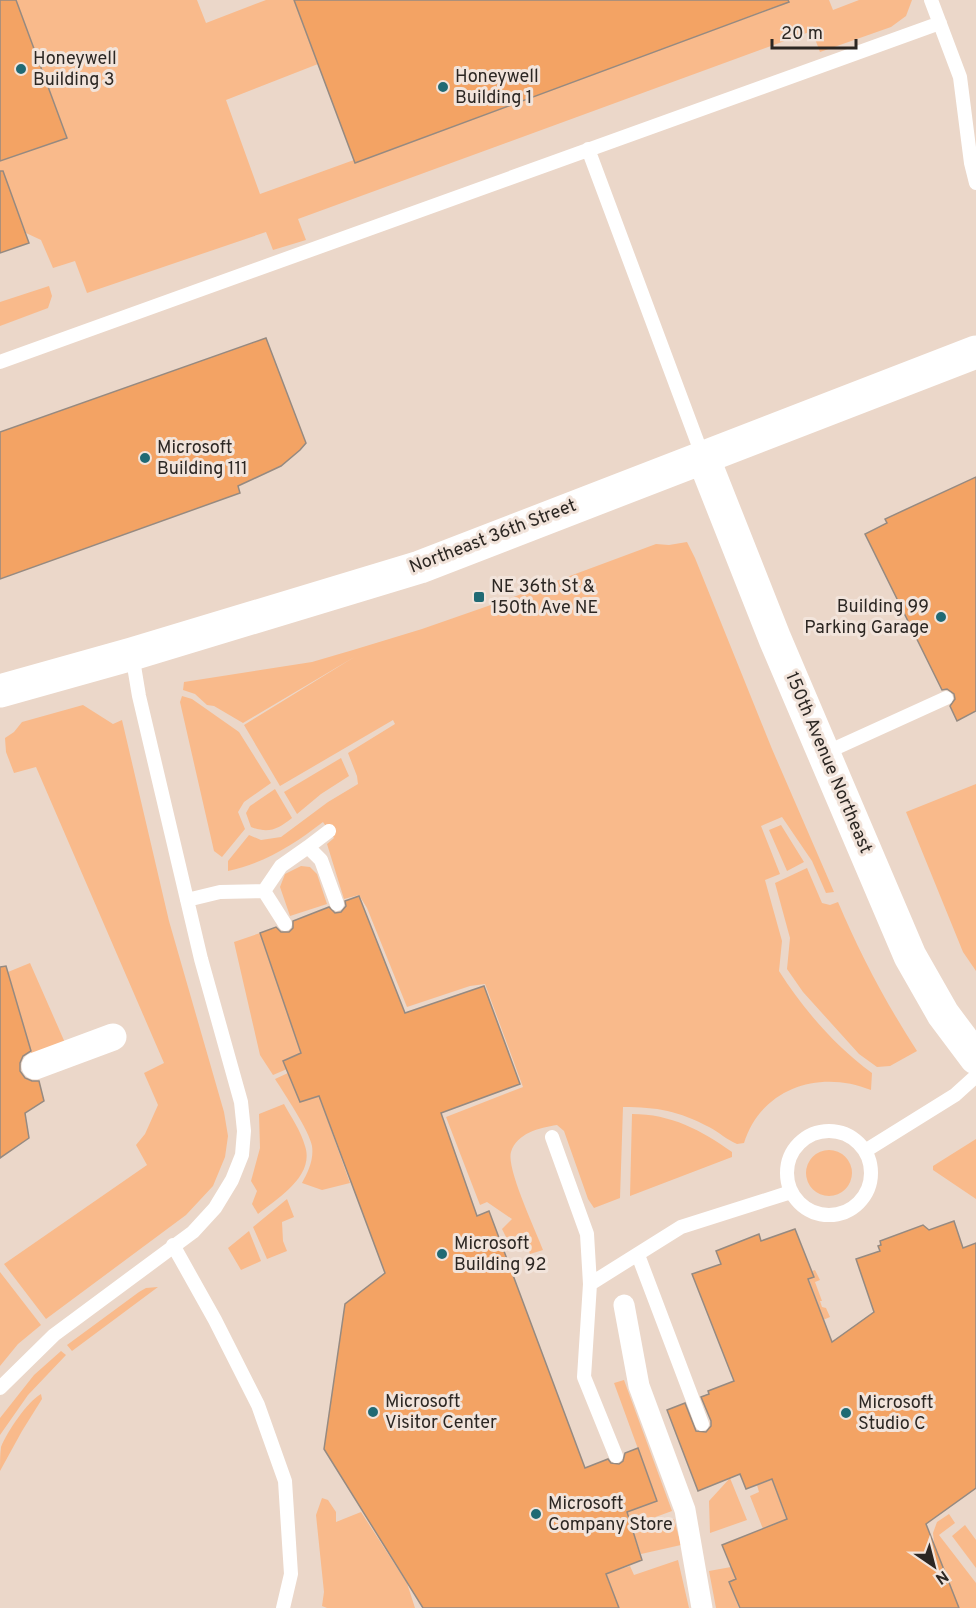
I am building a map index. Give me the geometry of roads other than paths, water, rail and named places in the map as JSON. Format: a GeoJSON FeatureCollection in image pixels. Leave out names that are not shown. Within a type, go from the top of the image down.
{"type":"FeatureCollection","features":[{"type":"Feature","properties":{"kind":"street","name":"Northeast 36th Street"},"geometry":{"type":"LineString","coordinates":[[0,691],[132,654],[420,567],[976,352]]}},
{"type":"Feature","properties":{"kind":"street","name":"150th Avenue Northeast"},"geometry":{"type":"LineString","coordinates":[[702,457],[775,639],[910,956],[943,1014],[976,1058]]}},
{"type":"Feature","properties":{"kind":"street"},"geometry":{"type":"LineString","coordinates":[[35,1066],[113,1037]]}},
{"type":"Feature","properties":{"kind":"street"},"geometry":{"type":"LineString","coordinates":[[624,1305],[639,1386],[685,1510],[702,1608]]}},
{"type":"Feature","properties":{"kind":"lane"},"geometry":{"type":"LineString","coordinates":[[931,0],[970,107],[971,164],[976,183]]}},
{"type":"Feature","properties":{"kind":"lane"},"geometry":{"type":"LineString","coordinates":[[0,362],[940,23]]}},
{"type":"Feature","properties":{"kind":"lane"},"geometry":{"type":"LineString","coordinates":[[588,149],[702,457]]}},
{"type":"Feature","properties":{"kind":"lane"},"geometry":{"type":"LineString","coordinates":[[0,1388],[54,1335],[193,1232],[215,1208],[232,1180],[242,1155],[244,1131],[241,1102],[187,900],[139,696],[132,654]]}},
{"type":"Feature","properties":{"kind":"lane"},"geometry":{"type":"LineString","coordinates":[[825,753],[946,698]]}},
{"type":"Feature","properties":{"kind":"lane"},"geometry":{"type":"LineString","coordinates":[[264,891],[281,866],[329,831]]}},
{"type":"Feature","properties":{"kind":"lane"},"geometry":{"type":"LineString","coordinates":[[309,847],[321,860],[337,904]]}},
{"type":"Feature","properties":{"kind":"lane"},"geometry":{"type":"LineString","coordinates":[[187,900],[220,892],[264,891]]}},
{"type":"Feature","properties":{"kind":"lane"},"geometry":{"type":"LineString","coordinates":[[264,891],[285,924]]}},
{"type":"Feature","properties":{"kind":"lane"},"geometry":{"type":"LineString","coordinates":[[865,1151],[945,1101],[976,1076]]}},
{"type":"Feature","properties":{"kind":"lane"},"geometry":{"type":"LineString","coordinates":[[815,1133],[843,1133],[856,1140],[865,1151],[870,1163],[870,1184],[860,1202],[849,1210],[837,1215],[816,1213],[799,1203],[791,1192],[787,1178],[788,1164],[793,1150],[802,1140],[815,1133]]}},
{"type":"Feature","properties":{"kind":"lane"},"geometry":{"type":"LineString","coordinates":[[552,1137],[587,1234],[590,1284],[584,1377],[616,1456]]}},
{"type":"Feature","properties":{"kind":"lane"},"geometry":{"type":"LineString","coordinates":[[590,1284],[681,1227],[791,1192]]}},
{"type":"Feature","properties":{"kind":"lane"},"geometry":{"type":"LineString","coordinates":[[173,1245],[215,1320],[258,1405],[285,1481],[291,1574],[283,1608]]}},
{"type":"Feature","properties":{"kind":"lane"},"geometry":{"type":"LineString","coordinates":[[638,1255],[702,1424]]}},
{"type":"Feature","properties":{"kind":"place","name":"Honeywell Building 3"},"geometry":{"type":"Point","coordinates":[21,69]}},
{"type":"Feature","properties":{"kind":"place","name":"Honeywell Building 1"},"geometry":{"type":"Point","coordinates":[443,87]}},
{"type":"Feature","properties":{"kind":"place","name":"Microsoft Building 111"},"geometry":{"type":"Point","coordinates":[145,458]}},
{"type":"Feature","properties":{"kind":"place","name":"NE 36th St & 150th Ave NE"},"geometry":{"type":"Point","coordinates":[479,597]}},
{"type":"Feature","properties":{"kind":"place","name":"Building 99 Parking Garage"},"geometry":{"type":"Point","coordinates":[941,617]}},
{"type":"Feature","properties":{"kind":"place","name":"Microsoft Building 92"},"geometry":{"type":"Point","coordinates":[442,1254]}},
{"type":"Feature","properties":{"kind":"place","name":"Microsoft Visitor Center"},"geometry":{"type":"Point","coordinates":[373,1412]}},
{"type":"Feature","properties":{"kind":"place","name":"Microsoft Studio C"},"geometry":{"type":"Point","coordinates":[846,1413]}},
{"type":"Feature","properties":{"kind":"place","name":"Microsoft Company Store"},"geometry":{"type":"Point","coordinates":[536,1514]}}]}
